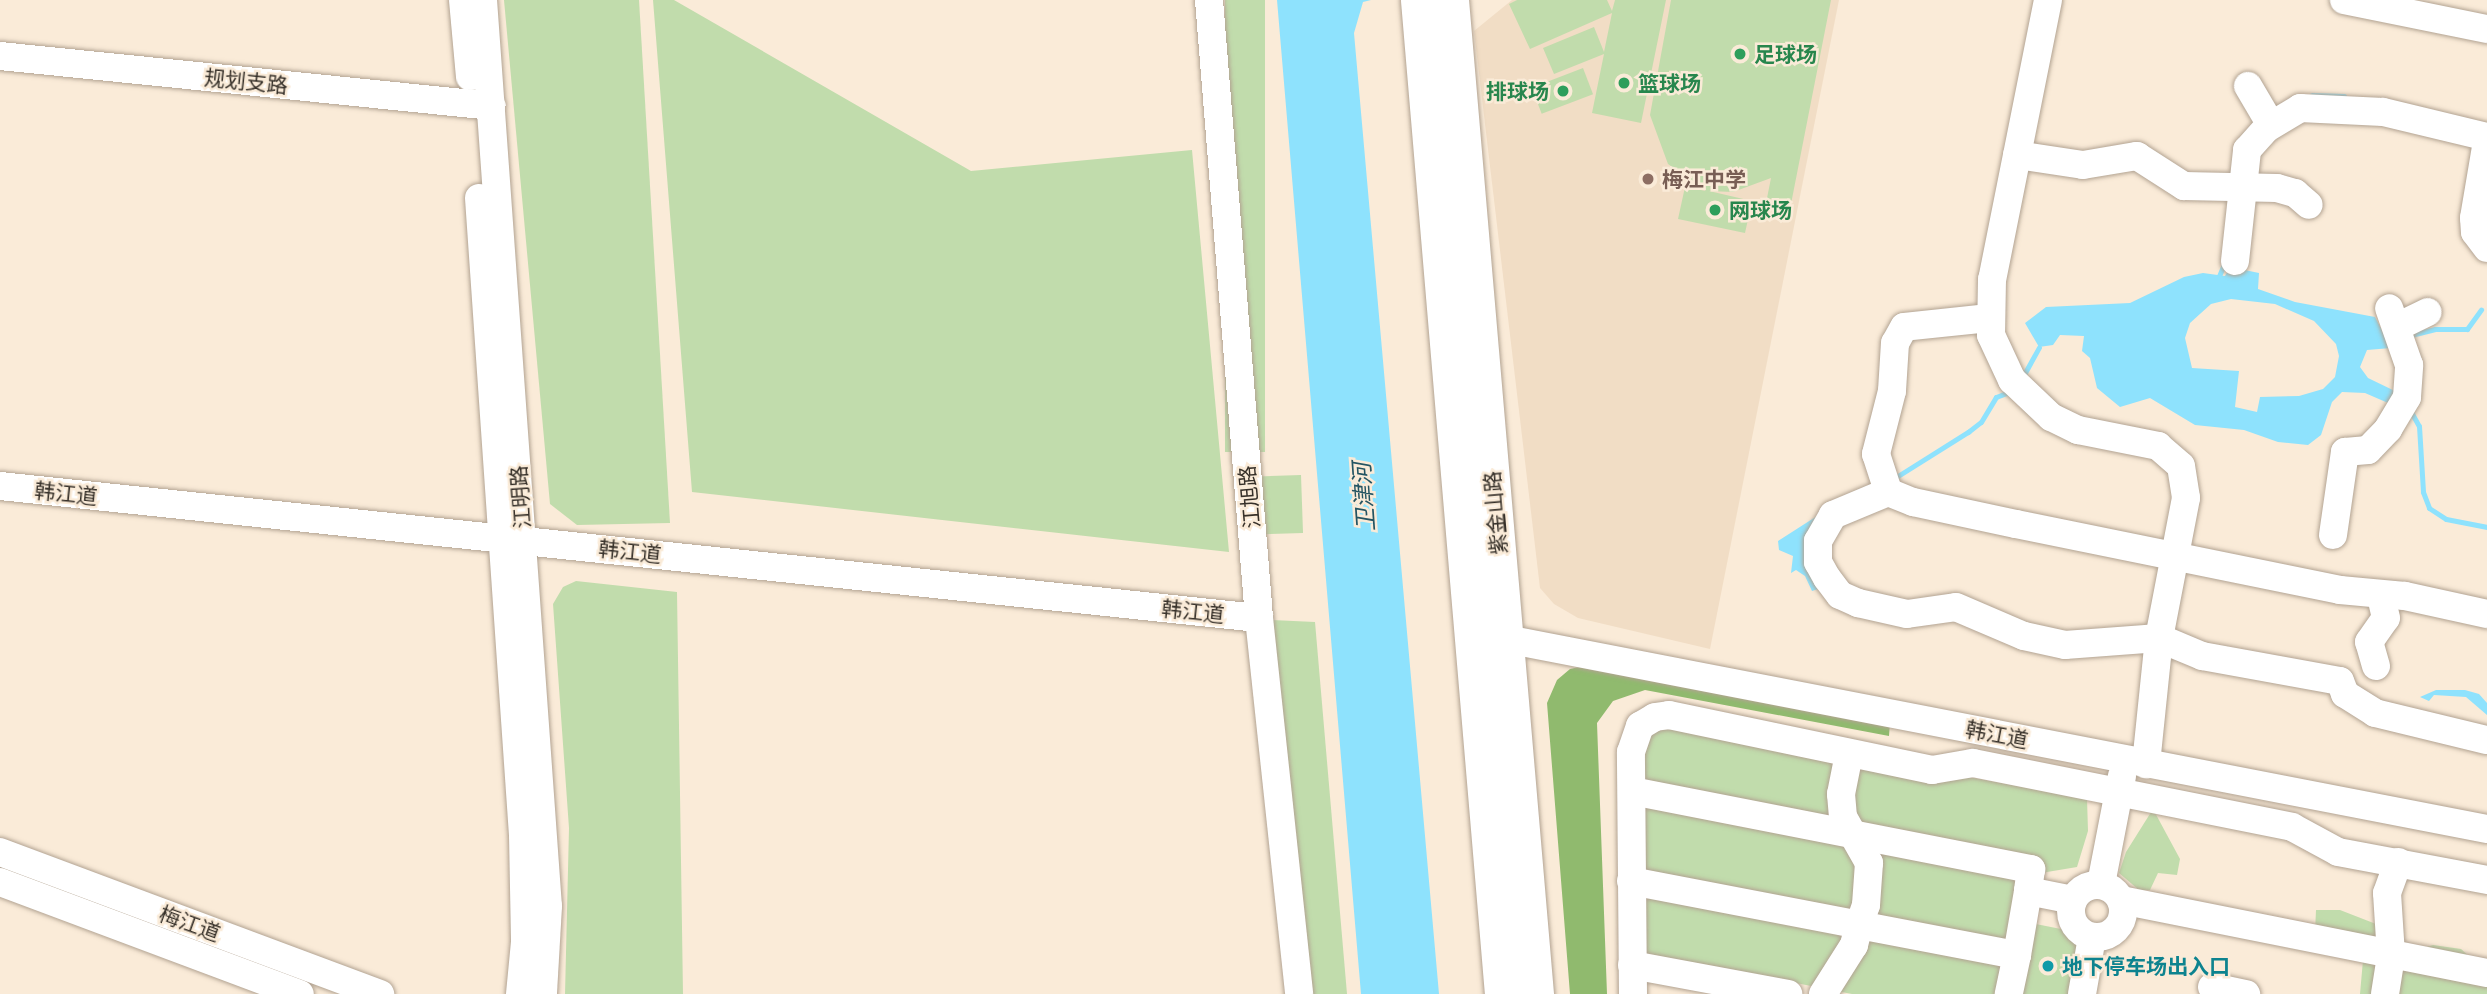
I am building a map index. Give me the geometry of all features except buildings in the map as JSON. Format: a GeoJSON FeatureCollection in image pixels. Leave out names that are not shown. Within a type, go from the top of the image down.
{"type":"FeatureCollection","features":[{"type":"Feature","properties":{"kind":"main road"},"geometry":{"type":"LineString","coordinates":[[1418,0],[1442,22]]}},
{"type":"Feature","properties":{"kind":"main road","name":"紫金山路"},"geometry":{"type":"LineString","coordinates":[[1442,22],[1506,639],[1536,994]]}},
{"type":"Feature","properties":{"kind":"main road","name":"紫金山路"},"geometry":{"type":"LineString","coordinates":[[1442,22],[1502,994]]}},
{"type":"Feature","properties":{"kind":"street","name":"江明路"},"geometry":{"type":"LineString","coordinates":[[463,0],[482,105]]}},
{"type":"Feature","properties":{"kind":"street","name":"江明路"},"geometry":{"type":"LineString","coordinates":[[483,0],[482,105],[512,539],[548,906],[543,994]]}},
{"type":"Feature","properties":{"kind":"street","name":"江旭路"},"geometry":{"type":"LineString","coordinates":[[1209,0],[1259,618],[1299,994]]}},
{"type":"Feature","properties":{"kind":"street"},"geometry":{"type":"LineString","coordinates":[[2048,0],[1992,279],[1989,318],[1999,358],[2017,386],[2051,417],[2078,430],[2140,441],[2173,454],[2185,477],[2186,498],[2136,762],[2119,793],[2111,892],[2118,927],[2092,937]]}},
{"type":"Feature","properties":{"kind":"street"},"geometry":{"type":"LineString","coordinates":[[2344,0],[2487,29]]}},
{"type":"Feature","properties":{"kind":"street","name":"规划支路"},"geometry":{"type":"LineString","coordinates":[[0,56],[482,105]]}},
{"type":"Feature","properties":{"kind":"street"},"geometry":{"type":"LineString","coordinates":[[2235,261],[2238,185],[2259,105],[2301,108],[2323,106],[2383,112],[2487,139],[2474,218],[2475,232],[2487,248]]}},
{"type":"Feature","properties":{"kind":"street"},"geometry":{"type":"LineString","coordinates":[[2017,155],[2082,165],[2137,156],[2184,186],[2238,185],[2288,190],[2309,205]]}},
{"type":"Feature","properties":{"kind":"street"},"geometry":{"type":"LineString","coordinates":[[2333,535],[2345,452],[2368,450],[2403,404],[2410,381],[2397,328],[2428,312]]}},
{"type":"Feature","properties":{"kind":"street"},"geometry":{"type":"LineString","coordinates":[[1989,318],[1904,327],[1895,343],[1892,391],[1876,454],[1885,484],[1913,502],[2381,596],[2405,596],[2487,614]]}},
{"type":"Feature","properties":{"kind":"street"},"geometry":{"type":"LineString","coordinates":[[1885,484],[1833,515],[1825,525],[1816,551],[1818,562],[1840,595],[1883,612],[1907,614],[1956,607],[2024,636],[2065,645],[2159,638],[2202,656],[2340,681],[2352,700],[2375,713],[2487,740]]}},
{"type":"Feature","properties":{"kind":"street","name":"韩江道"},"geometry":{"type":"LineString","coordinates":[[0,486],[1259,618]]}},
{"type":"Feature","properties":{"kind":"street","name":"江明路"},"geometry":{"type":"LineString","coordinates":[[512,539],[525,942],[520,994]]}},
{"type":"Feature","properties":{"kind":"street"},"geometry":{"type":"LineString","coordinates":[[2373,659],[2369,642],[2386,618],[2381,596]]}},
{"type":"Feature","properties":{"kind":"street","name":"韩江道"},"geometry":{"type":"LineString","coordinates":[[1506,639],[2487,829]]}},
{"type":"Feature","properties":{"kind":"street"},"geometry":{"type":"LineString","coordinates":[[1633,994],[1631,752],[1640,726],[1655,717],[1669,715],[1932,770],[1973,763],[2292,827],[2338,852],[2487,880]]}},
{"type":"Feature","properties":{"kind":"street"},"geometry":{"type":"LineString","coordinates":[[1823,994],[1854,945],[1869,874],[1857,836],[1843,817],[1849,754]]}},
{"type":"Feature","properties":{"kind":"street"},"geometry":{"type":"LineString","coordinates":[[1632,791],[2031,869],[2010,994]]}},
{"type":"Feature","properties":{"kind":"street","name":"梅江道"},"geometry":{"type":"LineString","coordinates":[[0,852],[380,994]]}},
{"type":"Feature","properties":{"kind":"street"},"geometry":{"type":"LineString","coordinates":[[2385,994],[2391,955],[2387,893],[2398,862]]}},
{"type":"Feature","properties":{"kind":"street"},"geometry":{"type":"LineString","coordinates":[[1631,881],[2017,955]]}},
{"type":"Feature","properties":{"kind":"street","name":"梅江道"},"geometry":{"type":"LineString","coordinates":[[0,883],[300,994]]}},
{"type":"Feature","properties":{"kind":"street"},"geometry":{"type":"LineString","coordinates":[[2092,937],[2074,924],[2073,900],[2084,887],[2391,955],[2487,973]]}},
{"type":"Feature","properties":{"kind":"street"},"geometry":{"type":"LineString","coordinates":[[2028,891],[2073,900]]}},
{"type":"Feature","properties":{"kind":"street"},"geometry":{"type":"LineString","coordinates":[[2082,994],[2092,937]]}},
{"type":"Feature","properties":{"kind":"street"},"geometry":{"type":"LineString","coordinates":[[1632,965],[1787,994]]}},
{"type":"Feature","properties":{"kind":"street"},"geometry":{"type":"LineString","coordinates":[[2212,987],[2246,994]]}},
{"type":"Feature","properties":{"kind":"shaded area","name":"梅江中学"},"geometry":{"type":"Polygon","coordinates":[[[1512,0],[1839,0],[1710,649],[1578,618],[1554,604],[1540,588],[1474,31],[1512,0]]]}},
{"type":"Feature","properties":{"kind":"green space"},"geometry":{"type":"Polygon","coordinates":[[[504,0],[639,0],[670,523],[577,525],[550,504],[504,0]]]}},
{"type":"Feature","properties":{"kind":"green space"},"geometry":{"type":"Polygon","coordinates":[[[653,0],[674,0],[971,171],[1192,150],[1229,552],[692,492],[653,0]]]}},
{"type":"Feature","properties":{"kind":"green space"},"geometry":{"type":"Polygon","coordinates":[[[1225,0],[1265,0],[1265,452],[1225,452],[1225,0]]]}},
{"type":"Feature","properties":{"kind":"green space"},"geometry":{"type":"Polygon","coordinates":[[[1517,0],[1607,0],[1612,11],[1615,0],[1666,0],[1641,123],[1592,113],[1604,54],[1554,74],[1543,48],[1594,27],[1604,52],[1612,13],[1530,49],[1509,4],[1517,0]]]}},
{"type":"Feature","properties":{"kind":"green space"},"geometry":{"type":"Polygon","coordinates":[[[1671,0],[1831,0],[1791,204],[1767,198],[1771,178],[1733,192],[1709,191],[1752,201],[1745,233],[1678,219],[1685,187],[1706,191],[1668,164],[1650,115],[1671,0]]]}},
{"type":"Feature","properties":{"kind":"green space","name":"排球场"},"geometry":{"type":"Polygon","coordinates":[[[1583,68],[1593,94],[1542,114],[1532,88],[1583,68]]]}},
{"type":"Feature","properties":{"kind":"green space"},"geometry":{"type":"Polygon","coordinates":[[[1301,475],[1303,533],[1260,534],[1258,477],[1301,475]]]}},
{"type":"Feature","properties":{"kind":"green space"},"geometry":{"type":"Polygon","coordinates":[[[576,581],[677,592],[683,994],[565,994],[569,828],[553,604],[563,587],[576,581]]]}},
{"type":"Feature","properties":{"kind":"green space"},"geometry":{"type":"Polygon","coordinates":[[[1272,620],[1315,622],[1347,994],[1311,994],[1272,620]]]}},
{"type":"Feature","properties":{"kind":"green space"},"geometry":{"type":"Polygon","coordinates":[[[1593,664],[1890,722],[1889,736],[1645,690],[1613,701],[1597,723],[1607,994],[1570,994],[1547,703],[1557,680],[1570,669],[1593,664]]]}},
{"type":"Feature","properties":{"kind":"green space"},"geometry":{"type":"Polygon","coordinates":[[[1667,724],[2087,798],[2088,831],[2077,867],[2041,873],[2031,923],[2066,930],[2084,943],[2073,994],[1852,994],[1639,952],[1640,742],[1667,724]]]}},
{"type":"Feature","properties":{"kind":"green space"},"geometry":{"type":"Polygon","coordinates":[[[2153,809],[2180,859],[2177,875],[2158,873],[2150,890],[2139,890],[2119,873],[2126,852],[2153,809]]]}},
{"type":"Feature","properties":{"kind":"green space"},"geometry":{"type":"Polygon","coordinates":[[[2316,910],[2340,910],[2376,924],[2381,947],[2417,950],[2433,945],[2461,949],[2487,972],[2487,994],[2360,994],[2363,960],[2315,932],[2316,910]]]}},
{"type":"Feature","properties":{"kind":"water","name":"卫津河"},"geometry":{"type":"Polygon","coordinates":[[[1277,0],[1371,0],[1363,2],[1354,33],[1439,994],[1361,994],[1277,0]]]}},
{"type":"Feature","properties":{"kind":"water"},"geometry":{"type":"Polygon","coordinates":[[[2230,267],[2259,273],[2258,289],[2295,302],[2375,317],[2391,348],[2367,350],[2360,367],[2368,378],[2399,393],[2395,406],[2365,393],[2342,392],[2332,402],[2321,435],[2308,445],[2278,442],[2244,430],[2195,425],[2150,398],[2120,407],[2097,388],[2090,358],[2082,351],[2084,336],[2060,335],[2053,345],[2039,347],[2025,323],[2046,307],[2130,303],[2184,277],[2203,273],[2225,276],[2230,267]],[[2231,299],[2211,304],[2190,323],[2185,338],[2192,368],[2239,371],[2235,407],[2257,412],[2260,397],[2299,396],[2323,389],[2335,377],[2339,356],[2336,344],[2314,321],[2275,304],[2231,299]]]}},
{"type":"Feature","properties":{"kind":"water"},"geometry":{"type":"Polygon","coordinates":[[[1817,516],[1818,589],[1812,591],[1805,576],[1796,570],[1791,573],[1793,556],[1779,550],[1778,541],[1817,516]]]}},
{"type":"Feature","properties":{"kind":"water"},"geometry":{"type":"Polygon","coordinates":[[[2436,690],[2465,690],[2479,694],[2487,703],[2487,715],[2466,697],[2434,695],[2429,701],[2420,697],[2436,690]]]}},
{"type":"Feature","properties":{"kind":"waterway"},"geometry":{"type":"LineString","coordinates":[[2312,95],[2344,96]]}},
{"type":"Feature","properties":{"kind":"waterway"},"geometry":{"type":"LineString","coordinates":[[2219,276],[2225,262]]}},
{"type":"Feature","properties":{"kind":"waterway"},"geometry":{"type":"LineString","coordinates":[[2407,336],[2435,329],[2467,329],[2481,310]]}},
{"type":"Feature","properties":{"kind":"waterway"},"geometry":{"type":"LineString","coordinates":[[2022,378],[2039,347]]}},
{"type":"Feature","properties":{"kind":"waterway"},"geometry":{"type":"LineString","coordinates":[[1893,479],[1968,432],[1981,422],[1996,397],[2012,391]]}},
{"type":"Feature","properties":{"kind":"waterway"},"geometry":{"type":"LineString","coordinates":[[2410,410],[2419,426],[2423,492],[2429,508],[2446,519],[2487,527]]}},
{"type":"Feature","properties":{"kind":"place","name":"足球场"},"geometry":{"type":"Point","coordinates":[1740,54]}},
{"type":"Feature","properties":{"kind":"place","name":"篮球场"},"geometry":{"type":"Point","coordinates":[1624,83]}},
{"type":"Feature","properties":{"kind":"place","name":"排球场"},"geometry":{"type":"Point","coordinates":[1563,91]}},
{"type":"Feature","properties":{"kind":"place","name":"梅江中学"},"geometry":{"type":"Point","coordinates":[1648,179]}},
{"type":"Feature","properties":{"kind":"place","name":"网球场"},"geometry":{"type":"Point","coordinates":[1715,210]}},
{"type":"Feature","properties":{"kind":"place","name":"地下停车场出入口"},"geometry":{"type":"Point","coordinates":[2048,966]}}]}
